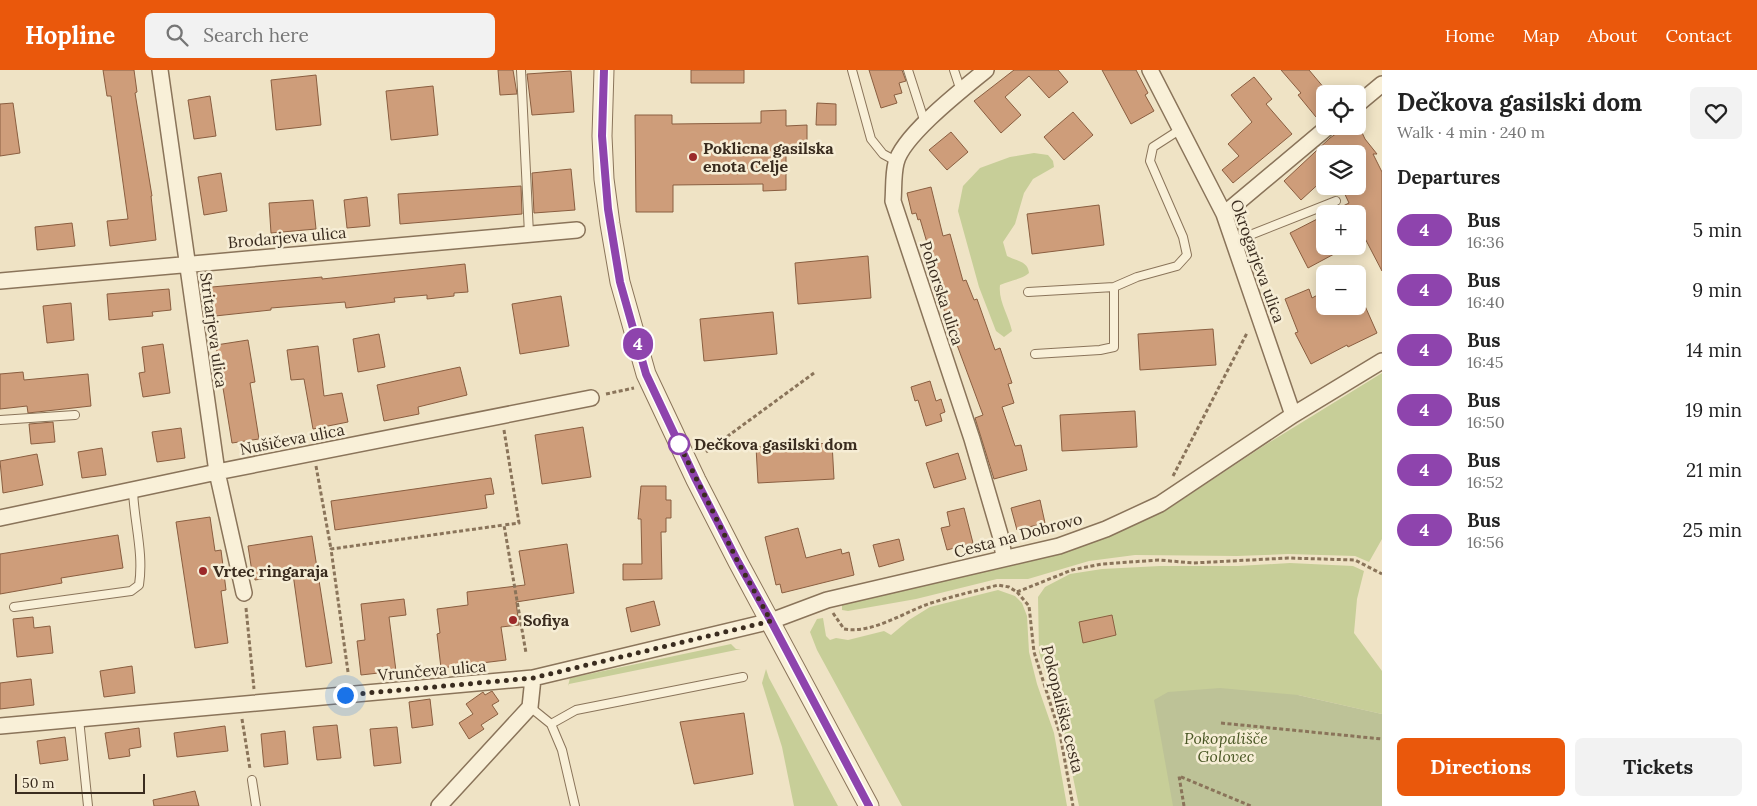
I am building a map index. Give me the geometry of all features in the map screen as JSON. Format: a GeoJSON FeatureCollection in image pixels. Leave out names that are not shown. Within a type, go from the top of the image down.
{"type":"FeatureCollection","features":[{"type":"Feature","properties":{"kind":"street","name":"Stritarjeva ulica"},"geometry":{"type":"LineString","coordinates":[[160,70],[217,472],[244,593]]}},
{"type":"Feature","properties":{"kind":"street"},"geometry":{"type":"LineString","coordinates":[[604,70],[603,170],[610,224],[620,282],[646,374],[696,480],[868,806]]}},
{"type":"Feature","properties":{"kind":"street","name":"Pohorska ulica"},"geometry":{"type":"LineString","coordinates":[[986,70],[911,138],[896,161],[893,201],[972,439],[1001,538],[1004,558]]}},
{"type":"Feature","properties":{"kind":"street","name":"Okrogarjeva ulica"},"geometry":{"type":"LineString","coordinates":[[1150,70],[1224,214],[1235,241],[1292,415]]}},
{"type":"Feature","properties":{"kind":"street"},"geometry":{"type":"LineString","coordinates":[[1366,97],[1382,84]]}},
{"type":"Feature","properties":{"kind":"street"},"geometry":{"type":"LineString","coordinates":[[1224,214],[1318,135]]}},
{"type":"Feature","properties":{"kind":"street","name":"Brodarjeva ulica"},"geometry":{"type":"LineString","coordinates":[[0,281],[186,263],[577,230]]}},
{"type":"Feature","properties":{"kind":"street","name":"Cesta na Dobrovo"},"geometry":{"type":"LineString","coordinates":[[771,621],[827,600],[1059,546],[1106,529],[1160,504],[1292,415],[1382,361]]}},
{"type":"Feature","properties":{"kind":"street","name":"Nušičeva ulica"},"geometry":{"type":"LineString","coordinates":[[0,518],[314,452],[591,398]]}},
{"type":"Feature","properties":{"kind":"street","name":"Vrunčeva ulica"},"geometry":{"type":"LineString","coordinates":[[0,726],[533,678],[771,621]]}},
{"type":"Feature","properties":{"kind":"street"},"geometry":{"type":"LineString","coordinates":[[439,806],[530,706],[533,678]]}},
{"type":"Feature","properties":{"kind":"lane"},"geometry":{"type":"LineString","coordinates":[[521,70],[529,234]]}},
{"type":"Feature","properties":{"kind":"lane"},"geometry":{"type":"LineString","coordinates":[[852,70],[871,139],[883,154],[896,161]]}},
{"type":"Feature","properties":{"kind":"lane"},"geometry":{"type":"LineString","coordinates":[[908,70],[925,124]]}},
{"type":"Feature","properties":{"kind":"lane"},"geometry":{"type":"LineString","coordinates":[[954,70],[961,91]]}},
{"type":"Feature","properties":{"kind":"lane"},"geometry":{"type":"LineString","coordinates":[[1028,292],[1114,287],[1137,277],[1177,266],[1187,255],[1183,237],[1150,161],[1153,147],[1182,129]]}},
{"type":"Feature","properties":{"kind":"lane"},"geometry":{"type":"LineString","coordinates":[[1235,241],[1336,202]]}},
{"type":"Feature","properties":{"kind":"lane"},"geometry":{"type":"LineString","coordinates":[[1035,354],[1100,350],[1114,347],[1114,287]]}},
{"type":"Feature","properties":{"kind":"lane"},"geometry":{"type":"LineString","coordinates":[[0,420],[75,415]]}},
{"type":"Feature","properties":{"kind":"lane"},"geometry":{"type":"LineString","coordinates":[[14,607],[131,590],[139,585],[142,566],[134,512],[133,490]]}},
{"type":"Feature","properties":{"kind":"lane"},"geometry":{"type":"LineString","coordinates":[[551,724],[576,710],[743,676]]}},
{"type":"Feature","properties":{"kind":"lane"},"geometry":{"type":"LineString","coordinates":[[530,706],[551,724],[562,750],[575,806]]}},
{"type":"Feature","properties":{"kind":"lane"},"geometry":{"type":"LineString","coordinates":[[79,719],[88,806]]}},
{"type":"Feature","properties":{"kind":"lane"},"geometry":{"type":"LineString","coordinates":[[252,780],[256,806]]}},
{"type":"Feature","properties":{"kind":"path"},"geometry":{"type":"LineString","coordinates":[[1173,476],[1248,333]]}},
{"type":"Feature","properties":{"kind":"path"},"geometry":{"type":"LineString","coordinates":[[706,452],[814,373]]}},
{"type":"Feature","properties":{"kind":"path"},"geometry":{"type":"LineString","coordinates":[[591,398],[651,384]]}},
{"type":"Feature","properties":{"kind":"path"},"geometry":{"type":"LineString","coordinates":[[330,550],[519,523],[502,415]]}},
{"type":"Feature","properties":{"kind":"path"},"geometry":{"type":"LineString","coordinates":[[314,452],[348,672]]}},
{"type":"Feature","properties":{"kind":"path"},"geometry":{"type":"LineString","coordinates":[[504,525],[526,653]]}},
{"type":"Feature","properties":{"kind":"path"},"geometry":{"type":"LineString","coordinates":[[827,600],[834,616],[844,629],[853,631],[930,604],[998,585],[1009,587],[1017,592],[1072,570],[1102,564],[1159,560],[1193,563],[1288,558],[1355,560],[1382,574]]}},
{"type":"Feature","properties":{"kind":"path","name":"Pokopališka cesta"},"geometry":{"type":"LineString","coordinates":[[1017,592],[1029,606],[1034,652],[1060,734],[1073,806]]}},
{"type":"Feature","properties":{"kind":"path"},"geometry":{"type":"LineString","coordinates":[[244,593],[256,703]]}},
{"type":"Feature","properties":{"kind":"path"},"geometry":{"type":"LineString","coordinates":[[240,704],[252,780]]}},
{"type":"Feature","properties":{"kind":"path"},"geometry":{"type":"LineString","coordinates":[[1221,723],[1382,739]]}},
{"type":"Feature","properties":{"kind":"path"},"geometry":{"type":"LineString","coordinates":[[1184,806],[1180,776],[1251,806]]}},
{"type":"Feature","properties":{"kind":"green space"},"geometry":{"type":"Polygon","coordinates":[[[1034,153],[1048,155],[1053,161],[1054,167],[1033,179],[1024,193],[1015,224],[1003,242],[1007,256],[1024,264],[1029,273],[1000,285],[1002,303],[1012,331],[1004,337],[996,331],[979,287],[958,211],[963,186],[980,168],[1010,157],[1034,153]]]}},
{"type":"Feature","properties":{"kind":"green space"},"geometry":{"type":"Polygon","coordinates":[[[1382,373],[1382,539],[1369,562],[1355,556],[1288,554],[1237,556],[1135,555],[1089,561],[1028,579],[997,579],[916,599],[848,611],[842,610],[842,605],[1007,566],[1110,536],[1165,511],[1265,445],[1382,373]]]}},
{"type":"Feature","properties":{"kind":"green space"},"geometry":{"type":"Polygon","coordinates":[[[1290,563],[1353,566],[1364,571],[1357,599],[1354,633],[1382,671],[1382,714],[1298,695],[1365,806],[1079,806],[1064,734],[1039,652],[1038,597],[1045,587],[1070,574],[1102,569],[1290,563]]]}},
{"type":"Feature","properties":{"kind":"green space"},"geometry":{"type":"Polygon","coordinates":[[[998,590],[1015,596],[1022,603],[1027,616],[1029,652],[1037,684],[1054,733],[1067,806],[902,806],[817,650],[810,632],[817,619],[823,618],[826,636],[830,640],[836,638],[848,640],[884,631],[891,635],[909,620],[930,607],[998,590]]]}},
{"type":"Feature","properties":{"kind":"green space"},"geometry":{"type":"Polygon","coordinates":[[[731,644],[736,649],[741,649],[569,684],[568,686],[570,678],[731,644]]]}},
{"type":"Feature","properties":{"kind":"green space"},"geometry":{"type":"Polygon","coordinates":[[[766,669],[769,678],[838,806],[794,806],[782,747],[762,683],[766,669]]]}},
{"type":"Feature","properties":{"kind":"green space","name":"Pokopališče Golovec"},"geometry":{"type":"Polygon","coordinates":[[[1220,688],[1298,695],[1382,714],[1382,806],[1173,806],[1154,700],[1168,692],[1220,688]]]}},
{"type":"Feature","properties":{"kind":"building"},"geometry":{"type":"Polygon","coordinates":[[[103,70],[134,70],[137,92],[135,93],[152,196],[156,240],[110,246],[107,221],[128,219],[111,96],[107,96],[103,70]]]}},
{"type":"Feature","properties":{"kind":"building"},"geometry":{"type":"Polygon","coordinates":[[[498,70],[513,70],[517,94],[500,95],[498,70]]]}},
{"type":"Feature","properties":{"kind":"building"},"geometry":{"type":"Polygon","coordinates":[[[691,70],[744,70],[744,83],[691,83],[691,70]]]}},
{"type":"Feature","properties":{"kind":"building"},"geometry":{"type":"Polygon","coordinates":[[[869,70],[902,70],[906,81],[899,83],[902,93],[894,95],[897,103],[881,108],[869,70]]]}},
{"type":"Feature","properties":{"kind":"building"},"geometry":{"type":"Polygon","coordinates":[[[1014,70],[1058,70],[1068,82],[1049,98],[1029,76],[1005,97],[1021,115],[1001,133],[974,101],[1014,70]]]}},
{"type":"Feature","properties":{"kind":"building"},"geometry":{"type":"Polygon","coordinates":[[[1102,70],[1136,70],[1148,93],[1145,95],[1154,111],[1131,124],[1102,70]]]}},
{"type":"Feature","properties":{"kind":"building"},"geometry":{"type":"Polygon","coordinates":[[[1281,70],[1309,70],[1322,85],[1316,85],[1316,117],[1298,95],[1301,93],[1281,70]]]}},
{"type":"Feature","properties":{"kind":"building"},"geometry":{"type":"Polygon","coordinates":[[[571,71],[574,112],[532,115],[527,74],[571,71]]]}},
{"type":"Feature","properties":{"kind":"building"},"geometry":{"type":"Polygon","coordinates":[[[316,75],[321,125],[276,130],[271,80],[316,75]]]}},
{"type":"Feature","properties":{"kind":"building"},"geometry":{"type":"Polygon","coordinates":[[[1254,77],[1272,99],[1266,104],[1292,134],[1233,183],[1222,170],[1239,156],[1228,144],[1252,122],[1231,95],[1254,77]]]}},
{"type":"Feature","properties":{"kind":"building"},"geometry":{"type":"Polygon","coordinates":[[[433,86],[438,135],[391,140],[386,91],[433,86]]]}},
{"type":"Feature","properties":{"kind":"building"},"geometry":{"type":"Polygon","coordinates":[[[210,96],[216,136],[194,139],[188,100],[210,96]]]}},
{"type":"Feature","properties":{"kind":"building"},"geometry":{"type":"Polygon","coordinates":[[[13,103],[20,153],[0,156],[0,104],[13,103]]]}},
{"type":"Feature","properties":{"kind":"building"},"geometry":{"type":"Polygon","coordinates":[[[817,103],[836,104],[836,125],[816,125],[817,103]]]}},
{"type":"Feature","properties":{"kind":"building","name":"Poklicna gasilska enota Celje"},"geometry":{"type":"Polygon","coordinates":[[[786,110],[786,126],[807,125],[807,151],[786,151],[786,190],[763,191],[763,184],[673,185],[673,212],[636,212],[635,115],[672,115],[672,124],[761,123],[761,111],[786,110]]]}},
{"type":"Feature","properties":{"kind":"building"},"geometry":{"type":"Polygon","coordinates":[[[1073,112],[1093,135],[1064,160],[1044,137],[1073,112]]]}},
{"type":"Feature","properties":{"kind":"building"},"geometry":{"type":"Polygon","coordinates":[[[951,132],[968,152],[947,170],[929,150],[951,132]]]}},
{"type":"Feature","properties":{"kind":"building"},"geometry":{"type":"Polygon","coordinates":[[[1334,135],[1363,135],[1377,154],[1373,154],[1382,172],[1382,271],[1366,240],[1366,205],[1345,205],[1349,203],[1345,195],[1366,195],[1366,145],[1323,145],[1334,135]]]}},
{"type":"Feature","properties":{"kind":"building"},"geometry":{"type":"Polygon","coordinates":[[[1316,151],[1316,186],[1301,200],[1284,181],[1316,151]]]}},
{"type":"Feature","properties":{"kind":"building"},"geometry":{"type":"Polygon","coordinates":[[[571,169],[575,210],[534,213],[532,173],[571,169]]]}},
{"type":"Feature","properties":{"kind":"building"},"geometry":{"type":"Polygon","coordinates":[[[221,173],[227,211],[204,215],[198,177],[221,173]]]}},
{"type":"Feature","properties":{"kind":"building"},"geometry":{"type":"Polygon","coordinates":[[[521,186],[522,214],[400,224],[398,194],[521,186]]]}},
{"type":"Feature","properties":{"kind":"building"},"geometry":{"type":"Polygon","coordinates":[[[931,187],[943,236],[950,234],[963,281],[966,280],[974,300],[977,299],[995,350],[1000,348],[1012,383],[1008,384],[1014,403],[1002,407],[1015,446],[1021,445],[1027,470],[994,479],[975,418],[983,415],[937,291],[941,290],[920,219],[918,220],[916,213],[912,214],[907,193],[931,187]]]}},
{"type":"Feature","properties":{"kind":"building"},"geometry":{"type":"Polygon","coordinates":[[[367,197],[370,226],[347,228],[344,200],[367,197]]]}},
{"type":"Feature","properties":{"kind":"building"},"geometry":{"type":"Polygon","coordinates":[[[313,200],[316,229],[271,233],[269,203],[313,200]]]}},
{"type":"Feature","properties":{"kind":"building"},"geometry":{"type":"Polygon","coordinates":[[[1099,205],[1104,245],[1032,254],[1027,214],[1099,205]]]}},
{"type":"Feature","properties":{"kind":"building"},"geometry":{"type":"Polygon","coordinates":[[[1316,220],[1316,255],[1332,255],[1308,268],[1290,233],[1316,220]]]}},
{"type":"Feature","properties":{"kind":"building"},"geometry":{"type":"Polygon","coordinates":[[[72,223],[75,246],[37,250],[35,227],[72,223]]]}},
{"type":"Feature","properties":{"kind":"building"},"geometry":{"type":"Polygon","coordinates":[[[868,256],[871,298],[798,304],[795,263],[868,256]]]}},
{"type":"Feature","properties":{"kind":"building"},"geometry":{"type":"Polygon","coordinates":[[[465,264],[468,292],[454,293],[454,296],[427,299],[427,295],[394,298],[395,302],[346,308],[345,302],[271,308],[271,310],[215,316],[212,287],[322,277],[322,279],[465,264]]]}},
{"type":"Feature","properties":{"kind":"building"},"geometry":{"type":"Polygon","coordinates":[[[169,289],[171,310],[152,312],[153,316],[109,320],[107,294],[169,289]]]}},
{"type":"Feature","properties":{"kind":"building"},"geometry":{"type":"Polygon","coordinates":[[[1309,289],[1312,298],[1316,296],[1316,315],[1366,315],[1366,308],[1377,333],[1348,347],[1347,345],[1311,364],[1295,333],[1298,332],[1285,299],[1309,289]]]}},
{"type":"Feature","properties":{"kind":"building"},"geometry":{"type":"Polygon","coordinates":[[[561,296],[569,346],[520,354],[512,304],[561,296]]]}},
{"type":"Feature","properties":{"kind":"building"},"geometry":{"type":"Polygon","coordinates":[[[71,303],[74,340],[47,343],[43,306],[71,303]]]}},
{"type":"Feature","properties":{"kind":"building"},"geometry":{"type":"Polygon","coordinates":[[[773,312],[777,354],[704,361],[700,319],[773,312]]]}},
{"type":"Feature","properties":{"kind":"building"},"geometry":{"type":"Polygon","coordinates":[[[1213,329],[1216,365],[1140,370],[1138,334],[1213,329]]]}},
{"type":"Feature","properties":{"kind":"building"},"geometry":{"type":"Polygon","coordinates":[[[379,334],[385,367],[358,372],[353,339],[379,334]]]}},
{"type":"Feature","properties":{"kind":"building"},"geometry":{"type":"Polygon","coordinates":[[[248,340],[255,382],[250,383],[259,439],[232,443],[216,345],[248,340]]]}},
{"type":"Feature","properties":{"kind":"building"},"geometry":{"type":"Polygon","coordinates":[[[163,344],[170,393],[143,397],[139,373],[145,372],[142,347],[163,344]]]}},
{"type":"Feature","properties":{"kind":"building"},"geometry":{"type":"Polygon","coordinates":[[[318,346],[324,396],[342,393],[348,422],[313,429],[304,379],[291,380],[287,350],[318,346]]]}},
{"type":"Feature","properties":{"kind":"building"},"geometry":{"type":"Polygon","coordinates":[[[460,367],[467,395],[418,407],[419,414],[384,421],[377,385],[460,367]]]}},
{"type":"Feature","properties":{"kind":"building"},"geometry":{"type":"Polygon","coordinates":[[[23,372],[24,380],[88,374],[91,406],[28,413],[27,406],[0,409],[0,374],[23,372]]]}},
{"type":"Feature","properties":{"kind":"building"},"geometry":{"type":"Polygon","coordinates":[[[930,381],[936,401],[941,399],[945,412],[940,414],[942,421],[926,426],[918,400],[915,401],[911,387],[930,381]]]}},
{"type":"Feature","properties":{"kind":"building"},"geometry":{"type":"Polygon","coordinates":[[[1135,411],[1137,447],[1062,451],[1060,415],[1135,411]]]}},
{"type":"Feature","properties":{"kind":"building"},"geometry":{"type":"Polygon","coordinates":[[[53,422],[55,442],[31,444],[29,424],[53,422]]]}},
{"type":"Feature","properties":{"kind":"building"},"geometry":{"type":"Polygon","coordinates":[[[583,427],[591,477],[542,484],[535,435],[583,427]]]}},
{"type":"Feature","properties":{"kind":"building"},"geometry":{"type":"Polygon","coordinates":[[[181,428],[185,458],[157,462],[152,432],[181,428]]]}},
{"type":"Feature","properties":{"kind":"building"},"geometry":{"type":"Polygon","coordinates":[[[832,443],[834,479],[758,483],[756,447],[832,443]]]}},
{"type":"Feature","properties":{"kind":"building"},"geometry":{"type":"Polygon","coordinates":[[[102,448],[106,475],[82,478],[78,452],[102,448]]]}},
{"type":"Feature","properties":{"kind":"building"},"geometry":{"type":"Polygon","coordinates":[[[958,453],[966,479],[934,488],[926,463],[958,453]]]}},
{"type":"Feature","properties":{"kind":"building"},"geometry":{"type":"Polygon","coordinates":[[[37,454],[43,485],[3,493],[0,461],[37,454]]]}},
{"type":"Feature","properties":{"kind":"building"},"geometry":{"type":"Polygon","coordinates":[[[491,478],[494,494],[485,495],[487,508],[335,530],[331,501],[491,478]]]}},
{"type":"Feature","properties":{"kind":"building"},"geometry":{"type":"Polygon","coordinates":[[[641,486],[666,486],[666,500],[671,500],[671,518],[666,518],[666,532],[661,532],[662,579],[623,580],[623,564],[642,564],[641,519],[638,519],[641,486]]]}},
{"type":"Feature","properties":{"kind":"building"},"geometry":{"type":"Polygon","coordinates":[[[1040,500],[1045,523],[1017,530],[1011,508],[1040,500]]]}},
{"type":"Feature","properties":{"kind":"building"},"geometry":{"type":"Polygon","coordinates":[[[964,508],[973,543],[947,550],[941,528],[950,526],[947,512],[964,508]]]}},
{"type":"Feature","properties":{"kind":"building","name":"Vrtec ringaraja"},"geometry":{"type":"Polygon","coordinates":[[[210,517],[215,551],[221,550],[226,590],[221,591],[228,643],[195,648],[176,522],[210,517]]]}},
{"type":"Feature","properties":{"kind":"building"},"geometry":{"type":"Polygon","coordinates":[[[798,528],[806,558],[841,549],[842,554],[849,552],[854,575],[782,593],[780,584],[776,585],[765,537],[798,528]]]}},
{"type":"Feature","properties":{"kind":"building"},"geometry":{"type":"Polygon","coordinates":[[[118,535],[123,568],[61,578],[62,583],[0,594],[0,554],[118,535]]]}},
{"type":"Feature","properties":{"kind":"building"},"geometry":{"type":"Polygon","coordinates":[[[312,536],[332,663],[306,667],[293,574],[255,580],[248,546],[312,536]]]}},
{"type":"Feature","properties":{"kind":"building"},"geometry":{"type":"Polygon","coordinates":[[[899,539],[904,560],[879,567],[873,545],[899,539]]]}},
{"type":"Feature","properties":{"kind":"building"},"geometry":{"type":"Polygon","coordinates":[[[567,544],[574,593],[516,602],[519,625],[501,627],[506,660],[441,668],[437,634],[440,633],[437,609],[468,605],[467,592],[525,585],[519,551],[567,544]]]}},
{"type":"Feature","properties":{"kind":"building"},"geometry":{"type":"Polygon","coordinates":[[[404,599],[406,615],[389,617],[396,671],[361,675],[357,641],[365,640],[361,604],[404,599]]]}},
{"type":"Feature","properties":{"kind":"building"},"geometry":{"type":"Polygon","coordinates":[[[654,601],[660,625],[631,632],[626,608],[654,601]]]}},
{"type":"Feature","properties":{"kind":"building"},"geometry":{"type":"Polygon","coordinates":[[[1112,615],[1116,635],[1083,643],[1079,622],[1112,615]]]}},
{"type":"Feature","properties":{"kind":"building"},"geometry":{"type":"Polygon","coordinates":[[[33,617],[34,628],[50,626],[53,653],[17,657],[13,619],[33,617]]]}},
{"type":"Feature","properties":{"kind":"building"},"geometry":{"type":"Polygon","coordinates":[[[132,666],[135,693],[104,697],[100,671],[132,666]]]}},
{"type":"Feature","properties":{"kind":"building"},"geometry":{"type":"Polygon","coordinates":[[[31,679],[34,705],[0,709],[0,683],[31,679]]]}},
{"type":"Feature","properties":{"kind":"building"},"geometry":{"type":"Polygon","coordinates":[[[492,691],[499,701],[492,705],[498,714],[481,725],[484,729],[469,739],[459,723],[473,714],[466,704],[483,692],[485,695],[492,691]]]}},
{"type":"Feature","properties":{"kind":"building"},"geometry":{"type":"Polygon","coordinates":[[[430,699],[433,725],[412,728],[409,702],[430,699]]]}},
{"type":"Feature","properties":{"kind":"building"},"geometry":{"type":"Polygon","coordinates":[[[744,713],[753,774],[694,784],[680,722],[744,713]]]}},
{"type":"Feature","properties":{"kind":"building"},"geometry":{"type":"Polygon","coordinates":[[[337,725],[341,758],[317,760],[313,727],[337,725]]]}},
{"type":"Feature","properties":{"kind":"building"},"geometry":{"type":"Polygon","coordinates":[[[225,726],[228,751],[177,757],[174,733],[225,726]]]}},
{"type":"Feature","properties":{"kind":"building"},"geometry":{"type":"Polygon","coordinates":[[[397,727],[401,763],[374,766],[370,729],[397,727]]]}},
{"type":"Feature","properties":{"kind":"building"},"geometry":{"type":"Polygon","coordinates":[[[139,728],[141,747],[129,749],[130,756],[109,759],[105,733],[139,728]]]}},
{"type":"Feature","properties":{"kind":"building"},"geometry":{"type":"Polygon","coordinates":[[[285,731],[288,764],[264,767],[261,734],[285,731]]]}},
{"type":"Feature","properties":{"kind":"building"},"geometry":{"type":"Polygon","coordinates":[[[65,737],[68,760],[40,764],[37,741],[65,737]]]}},
{"type":"Feature","properties":{"kind":"building"},"geometry":{"type":"Polygon","coordinates":[[[195,791],[199,806],[154,806],[153,800],[195,791]]]}},
{"type":"Feature","properties":{"kind":"bus line","name":"4"},"geometry":{"type":"LineString","coordinates":[[604,70],[602,136],[604,179],[614,254],[646,374],[696,480],[738,562],[869,806]]}},
{"type":"Feature","properties":{"kind":"place","name":"Poklicna gasilska enota Celje"},"geometry":{"type":"Point","coordinates":[693,157]}},
{"type":"Feature","properties":{"kind":"place","name":"Dečkova gasilski dom"},"geometry":{"type":"Point","coordinates":[679,444]}},
{"type":"Feature","properties":{"kind":"place","name":"Vrtec ringaraja"},"geometry":{"type":"Point","coordinates":[203,571]}},
{"type":"Feature","properties":{"kind":"place","name":"Sofiya"},"geometry":{"type":"Point","coordinates":[513,620]}},
{"type":"Feature","properties":{"kind":"route"},"geometry":{"type":"LineString","coordinates":[[345,695],[533,678],[771,621],[738,562],[679,444]]}}]}
